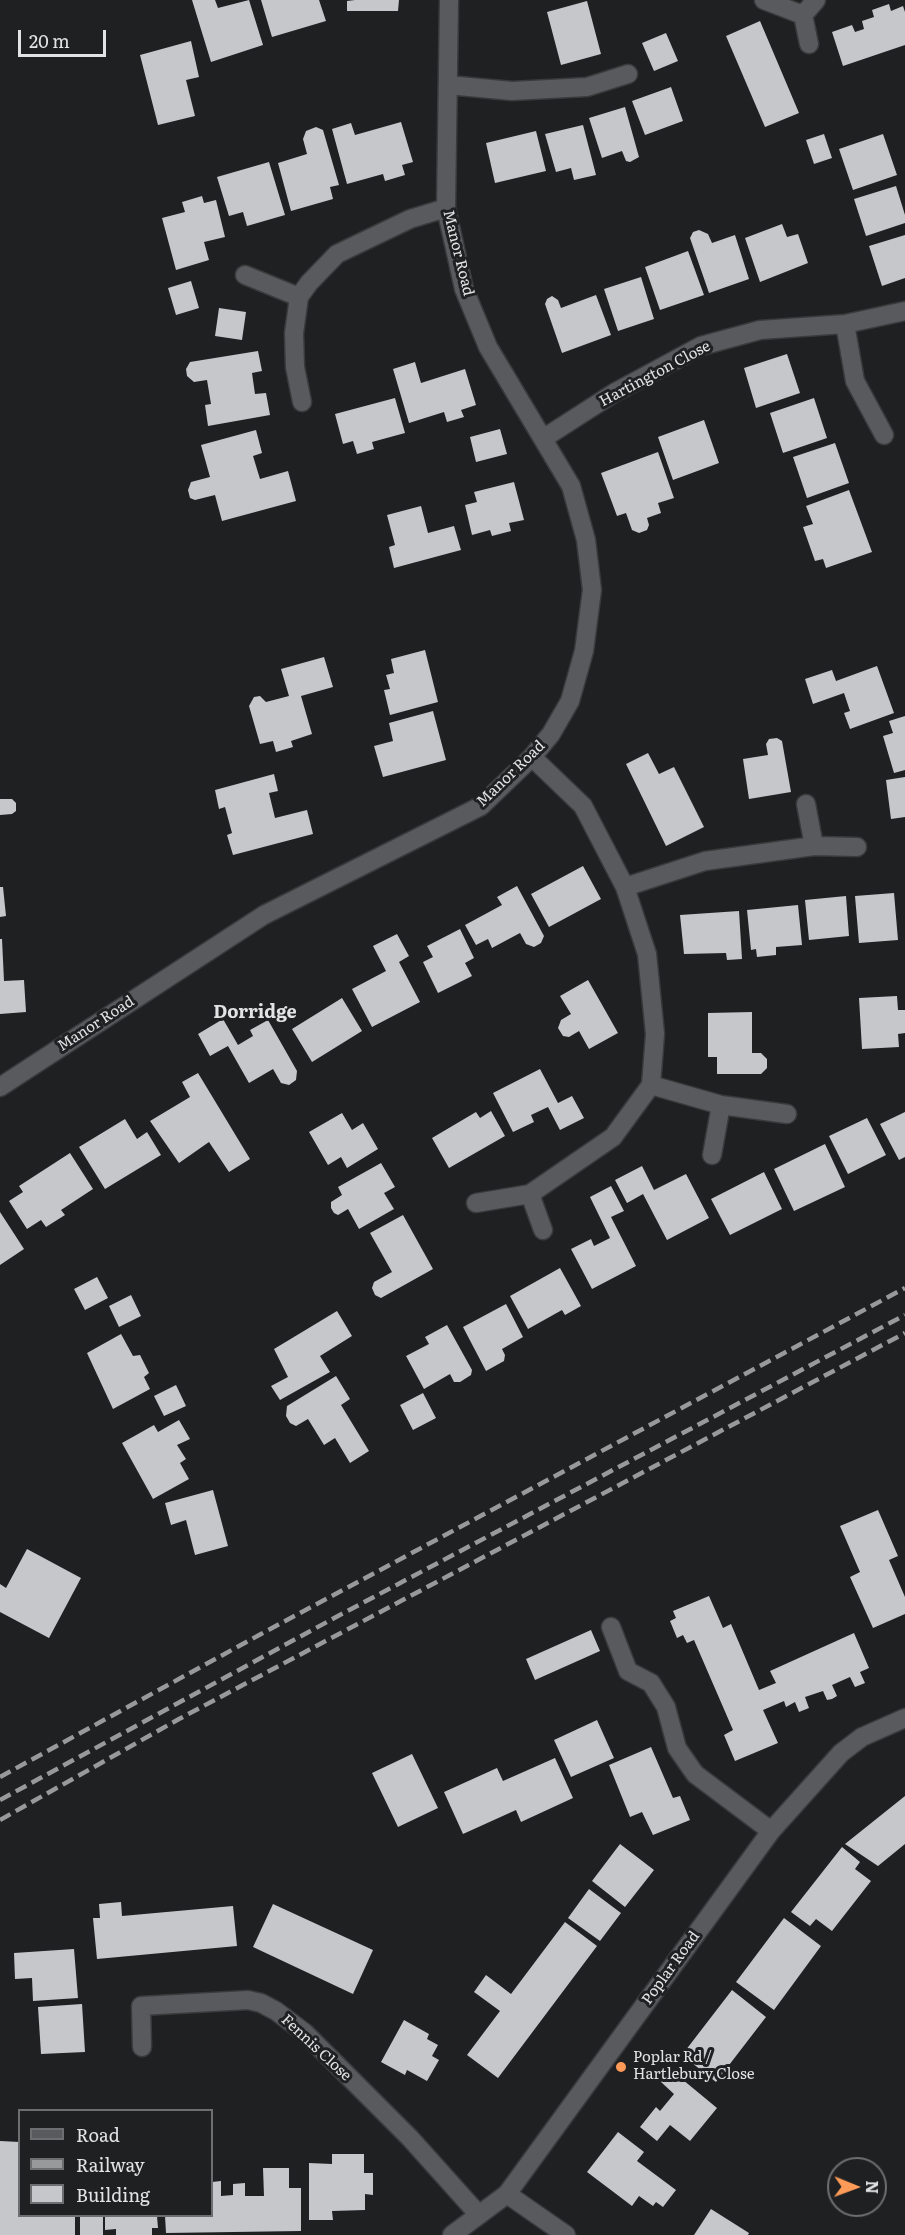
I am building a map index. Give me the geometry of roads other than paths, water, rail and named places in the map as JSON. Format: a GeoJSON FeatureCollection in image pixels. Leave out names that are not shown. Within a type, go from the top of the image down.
{"type":"FeatureCollection","features":[{"type":"Feature","properties":{"kind":"street","name":"Manor Road"},"geometry":{"type":"LineString","coordinates":[[0,1087],[264,915],[481,806],[532,757],[551,734],[570,700],[584,651],[592,590],[586,540],[571,486],[488,346],[464,289],[446,208],[449,0]]}},
{"type":"Feature","properties":{"kind":"street"},"geometry":{"type":"LineString","coordinates":[[764,0],[803,15]]}},
{"type":"Feature","properties":{"kind":"street"},"geometry":{"type":"LineString","coordinates":[[803,15],[816,0]]}},
{"type":"Feature","properties":{"kind":"street"},"geometry":{"type":"LineString","coordinates":[[803,15],[809,44]]}},
{"type":"Feature","properties":{"kind":"street"},"geometry":{"type":"LineString","coordinates":[[448,85],[512,91],[587,87],[628,74]]}},
{"type":"Feature","properties":{"kind":"street"},"geometry":{"type":"LineString","coordinates":[[302,402],[295,367],[294,333],[299,297],[309,282],[337,254],[410,219],[446,208]]}},
{"type":"Feature","properties":{"kind":"street"},"geometry":{"type":"LineString","coordinates":[[245,275],[299,297]]}},
{"type":"Feature","properties":{"kind":"street","name":"Hartington Close"},"geometry":{"type":"LineString","coordinates":[[544,438],[614,393],[701,346],[760,330],[845,324],[905,311]]}},
{"type":"Feature","properties":{"kind":"street"},"geometry":{"type":"LineString","coordinates":[[845,324],[855,381],[884,435]]}},
{"type":"Feature","properties":{"kind":"street"},"geometry":{"type":"LineString","coordinates":[[476,1203],[530,1194],[613,1137],[651,1085],[655,1034],[647,954],[625,887],[583,806],[532,757]]}},
{"type":"Feature","properties":{"kind":"street"},"geometry":{"type":"LineString","coordinates":[[806,804],[814,846]]}},
{"type":"Feature","properties":{"kind":"street"},"geometry":{"type":"LineString","coordinates":[[625,887],[705,861],[814,846],[858,847]]}},
{"type":"Feature","properties":{"kind":"street"},"geometry":{"type":"LineString","coordinates":[[651,1085],[721,1105],[787,1113]]}},
{"type":"Feature","properties":{"kind":"street"},"geometry":{"type":"LineString","coordinates":[[712,1155],[721,1105]]}},
{"type":"Feature","properties":{"kind":"street"},"geometry":{"type":"LineString","coordinates":[[530,1194],[543,1230]]}},
{"type":"Feature","properties":{"kind":"street"},"geometry":{"type":"LineString","coordinates":[[611,1627],[628,1671],[651,1683],[666,1707],[677,1748],[695,1774],[771,1831]]}},
{"type":"Feature","properties":{"kind":"street","name":"Poplar Road"},"geometry":{"type":"LineString","coordinates":[[452,2235],[507,2194],[771,1831],[841,1753],[862,1737],[905,1718]]}},
{"type":"Feature","properties":{"kind":"street","name":"Fennis Close"},"geometry":{"type":"LineString","coordinates":[[142,2047],[141,2006],[248,2000],[261,2003],[276,2011],[305,2033],[410,2138],[479,2215]]}},
{"type":"Feature","properties":{"kind":"street"},"geometry":{"type":"LineString","coordinates":[[507,2194],[566,2235]]}},
{"type":"Feature","properties":{"kind":"railway"},"geometry":{"type":"LineString","coordinates":[[0,1777],[905,1288]]}},
{"type":"Feature","properties":{"kind":"railway"},"geometry":{"type":"LineString","coordinates":[[0,1800],[338,1616],[905,1315]]}},
{"type":"Feature","properties":{"kind":"railway"},"geometry":{"type":"LineString","coordinates":[[0,1820],[179,1719],[905,1333]]}},
{"type":"Feature","properties":{"kind":"place","name":"Poplar Rd / Hartlebury Close"},"geometry":{"type":"Point","coordinates":[621,2067]}},
{"type":"Feature","properties":{"kind":"district","name":"Dorridge"},"geometry":{"type":"Point","coordinates":[255,1013]}}]}
